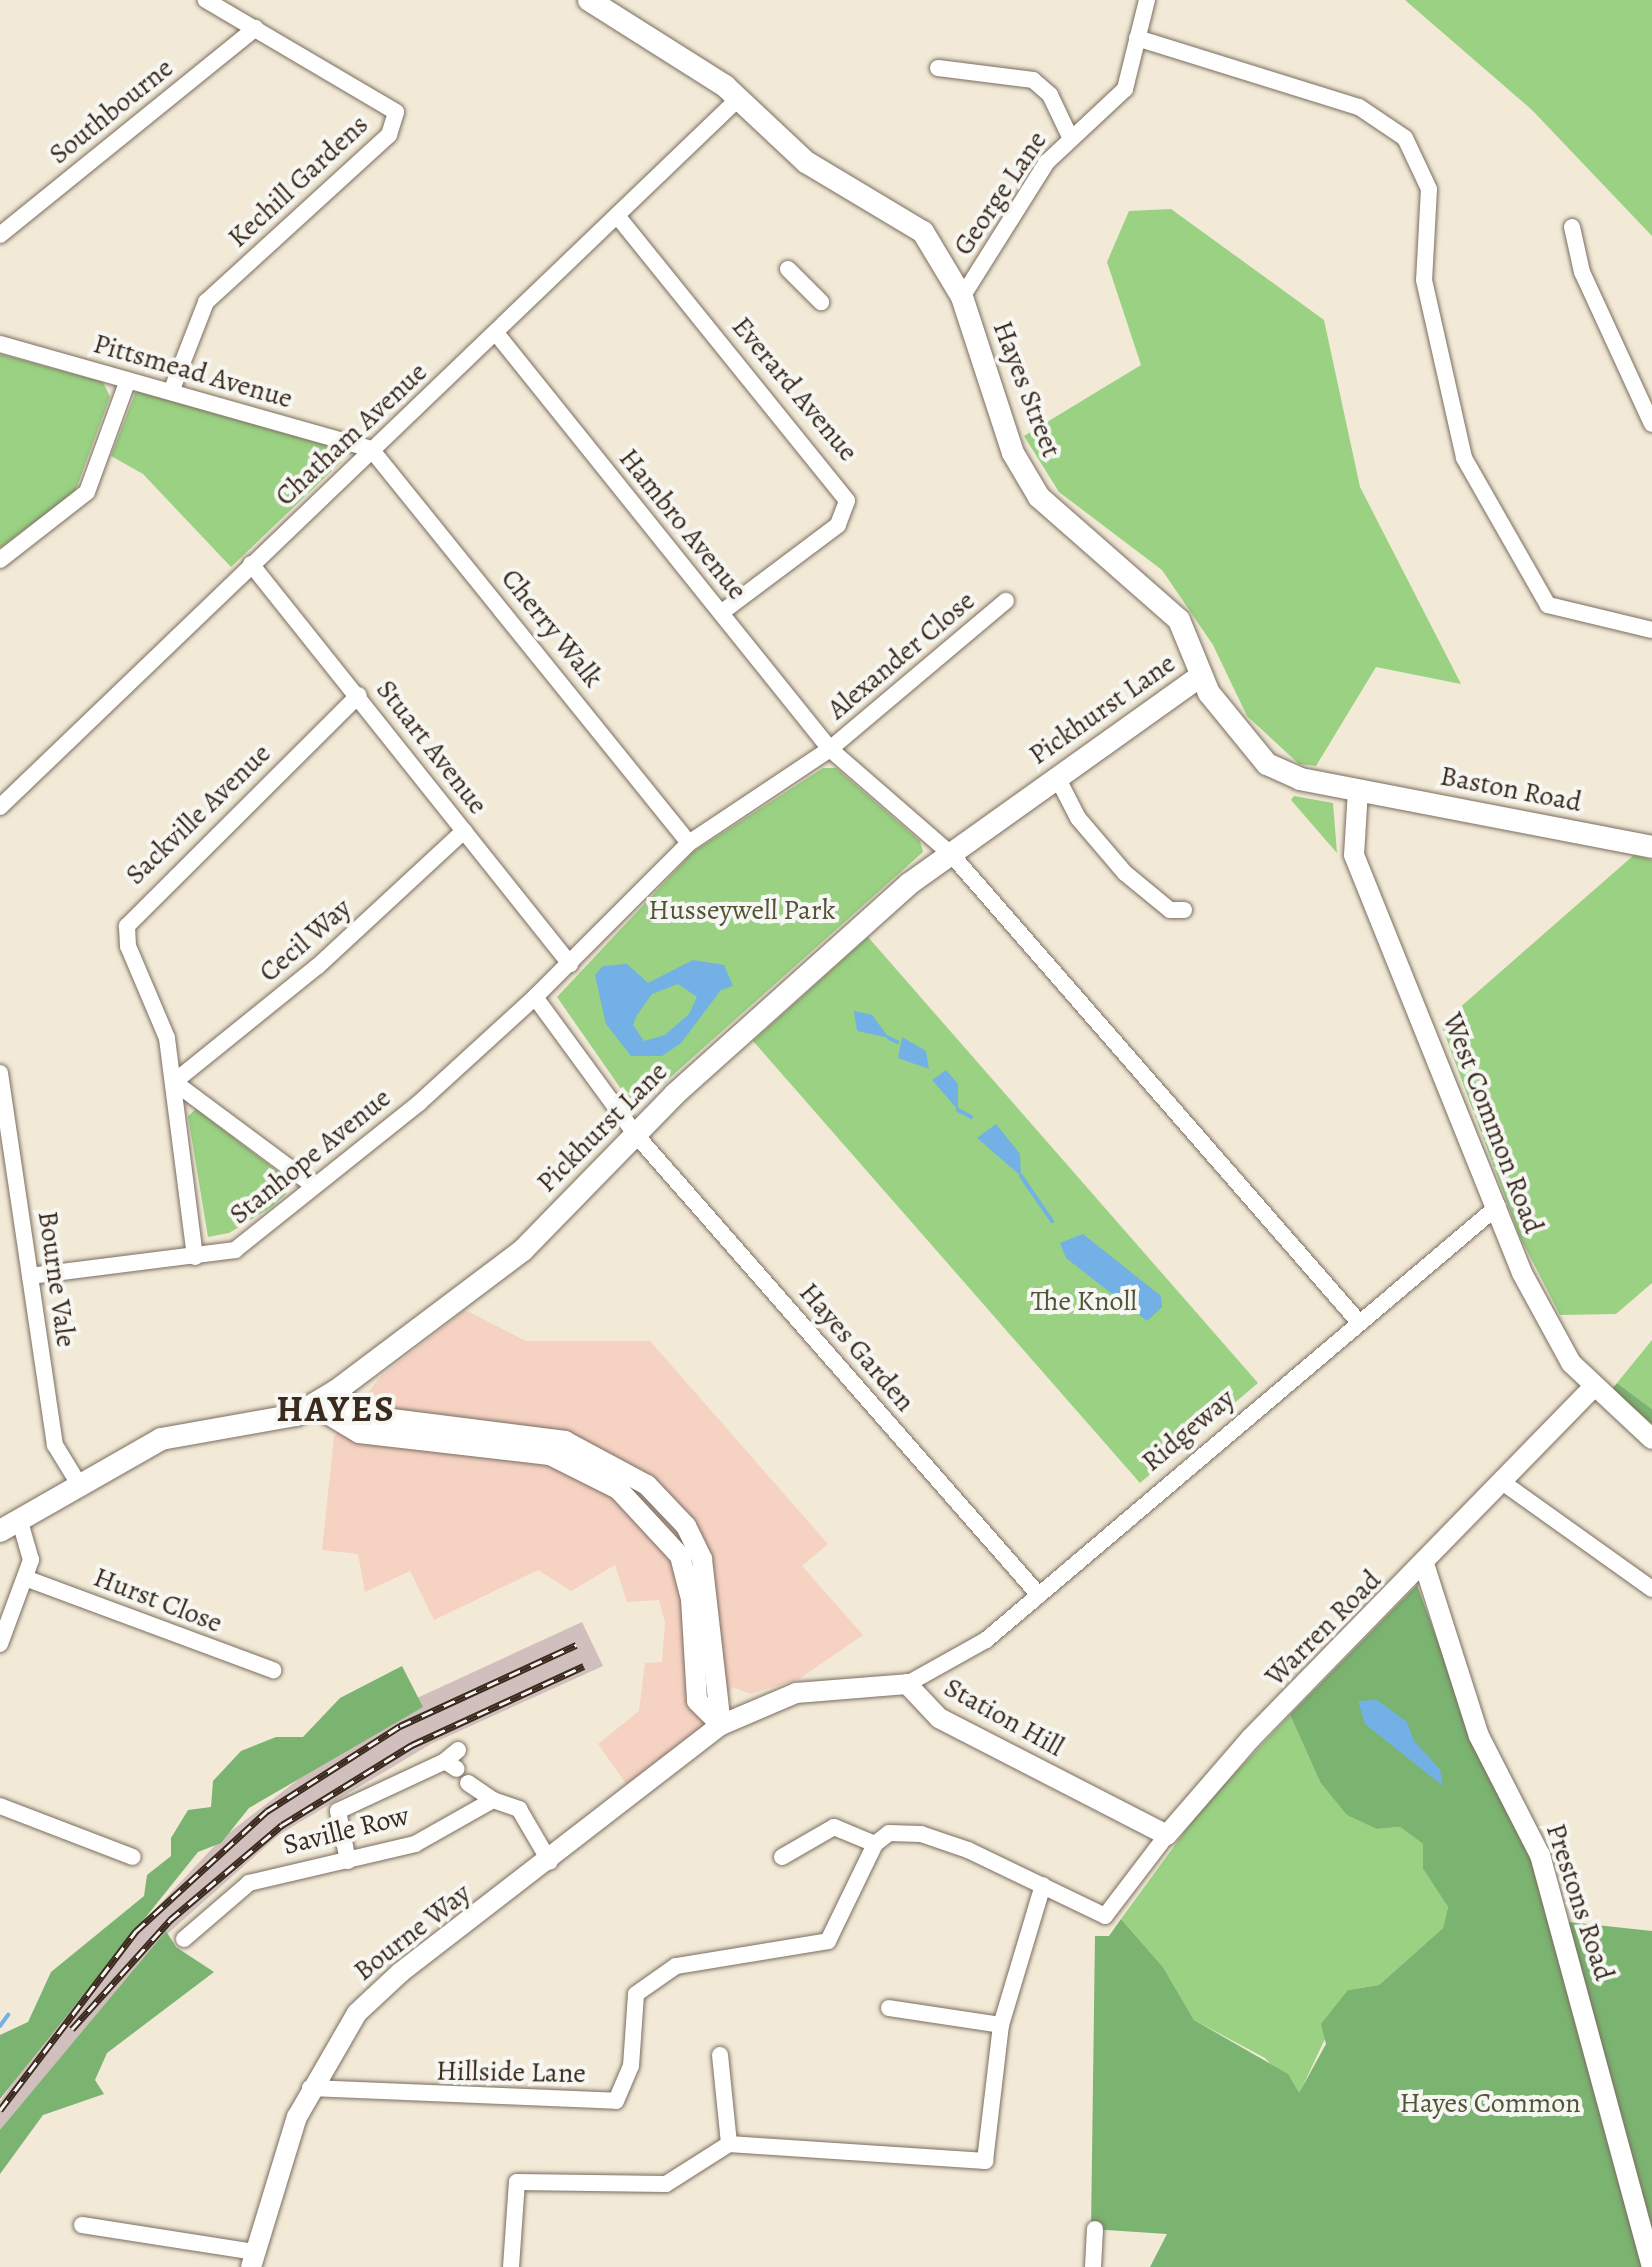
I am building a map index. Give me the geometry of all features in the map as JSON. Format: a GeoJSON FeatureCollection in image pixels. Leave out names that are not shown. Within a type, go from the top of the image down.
{"type":"FeatureCollection","features":[{"type":"Feature","properties":{"kind":"main road","name":"Hayes Street"},"geometry":{"type":"LineString","coordinates":[[589,0],[738,99],[806,162],[910,219],[962,297],[1013,453],[1039,497],[1173,612],[1190,636],[1201,676],[1267,764],[1358,790]]}},
{"type":"Feature","properties":{"kind":"main road","name":"Pickhurst Lane"},"geometry":{"type":"LineString","coordinates":[[11,1528],[161,1439],[314,1406],[336,1391],[523,1250],[636,1135],[776,1002],[951,854],[1201,676]]}},
{"type":"Feature","properties":{"kind":"main road","name":"Baston Road"},"geometry":{"type":"LineString","coordinates":[[1358,790],[1652,847]]}},
{"type":"Feature","properties":{"kind":"street","name":"Kechill Gardens"},"geometry":{"type":"LineString","coordinates":[[171,392],[206,302],[394,125],[388,102],[206,0]]}},
{"type":"Feature","properties":{"kind":"street","name":"George Lane"},"geometry":{"type":"LineString","coordinates":[[962,297],[1070,137],[1125,89],[1147,0]]}},
{"type":"Feature","properties":{"kind":"street","name":"Southbourne"},"geometry":{"type":"LineString","coordinates":[[0,235],[256,28]]}},
{"type":"Feature","properties":{"kind":"street"},"geometry":{"type":"LineString","coordinates":[[1137,38],[1359,107],[1405,138],[1429,189],[1424,280],[1464,458],[1548,605],[1652,630]]}},
{"type":"Feature","properties":{"kind":"street"},"geometry":{"type":"LineString","coordinates":[[938,68],[1033,80],[1050,95],[1070,137]]}},
{"type":"Feature","properties":{"kind":"street","name":"Chatham Avenue"},"geometry":{"type":"LineString","coordinates":[[0,807],[371,449],[619,218],[738,99]]}},
{"type":"Feature","properties":{"kind":"street","name":"Everard Avenue"},"geometry":{"type":"LineString","coordinates":[[619,218],[847,501],[838,525],[722,612]]}},
{"type":"Feature","properties":{"kind":"street"},"geometry":{"type":"LineString","coordinates":[[1572,227],[1582,272],[1652,424]]}},
{"type":"Feature","properties":{"kind":"street"},"geometry":{"type":"LineString","coordinates":[[788,269],[821,302]]}},
{"type":"Feature","properties":{"kind":"street","name":"Hambro Avenue"},"geometry":{"type":"LineString","coordinates":[[496,333],[830,749],[951,854]]}},
{"type":"Feature","properties":{"kind":"street","name":"Pittsmead Avenue"},"geometry":{"type":"LineString","coordinates":[[0,344],[371,449]]}},
{"type":"Feature","properties":{"kind":"street"},"geometry":{"type":"LineString","coordinates":[[0,560],[87,492],[128,380]]}},
{"type":"Feature","properties":{"kind":"street","name":"Cherry Walk"},"geometry":{"type":"LineString","coordinates":[[371,449],[689,843]]}},
{"type":"Feature","properties":{"kind":"street","name":"Stuart Avenue"},"geometry":{"type":"LineString","coordinates":[[251,564],[359,695],[570,964]]}},
{"type":"Feature","properties":{"kind":"street","name":"Alexander Close"},"geometry":{"type":"LineString","coordinates":[[689,843],[830,749],[1006,601]]}},
{"type":"Feature","properties":{"kind":"street","name":"Sackville Avenue"},"geometry":{"type":"LineString","coordinates":[[195,1257],[174,1082],[127,926],[359,695]]}},
{"type":"Feature","properties":{"kind":"street"},"geometry":{"type":"LineString","coordinates":[[1057,777],[1078,818],[1125,873],[1170,910],[1184,910]]}},
{"type":"Feature","properties":{"kind":"street","name":"West Common Road"},"geometry":{"type":"LineString","coordinates":[[1358,790],[1354,855],[1534,1297],[1592,1389],[1652,1439]]}},
{"type":"Feature","properties":{"kind":"street","name":"Cecil Way"},"geometry":{"type":"LineString","coordinates":[[174,1082],[318,966],[464,831]]}},
{"type":"Feature","properties":{"kind":"street","name":"Stanhope Avenue"},"geometry":{"type":"LineString","coordinates":[[30,1276],[235,1250],[535,997],[689,843]]}},
{"type":"Feature","properties":{"kind":"street"},"geometry":{"type":"LineString","coordinates":[[951,854],[1358,1321]]}},
{"type":"Feature","properties":{"kind":"street","name":"Hayes Garden"},"geometry":{"type":"LineString","coordinates":[[535,997],[636,1135],[1038,1594]]}},
{"type":"Feature","properties":{"kind":"street","name":"Bourne Vale"},"geometry":{"type":"LineString","coordinates":[[0,1073],[55,1445],[80,1486]]}},
{"type":"Feature","properties":{"kind":"street"},"geometry":{"type":"LineString","coordinates":[[174,1082],[314,1186]]}},
{"type":"Feature","properties":{"kind":"street","name":"Ridgeway"},"geometry":{"type":"LineString","coordinates":[[907,1684],[962,1657],[1498,1206]]}},
{"type":"Feature","properties":{"kind":"street","name":"Warren Road"},"geometry":{"type":"LineString","coordinates":[[1043,1885],[1105,1916],[1167,1835],[1251,1738],[1425,1567],[1592,1389]]}},
{"type":"Feature","properties":{"kind":"street"},"geometry":{"type":"LineString","coordinates":[[336,1391],[357,1411],[376,1417],[565,1441],[647,1485],[686,1526],[702,1559],[721,1725]]}},
{"type":"Feature","properties":{"kind":"street"},"geometry":{"type":"LineString","coordinates":[[314,1406],[359,1433],[550,1455],[634,1501],[684,1565],[697,1701],[721,1725]]}},
{"type":"Feature","properties":{"kind":"street"},"geometry":{"type":"LineString","coordinates":[[1502,1482],[1652,1589]]}},
{"type":"Feature","properties":{"kind":"street"},"geometry":{"type":"LineString","coordinates":[[0,1644],[31,1560],[11,1528]]}},
{"type":"Feature","properties":{"kind":"street","name":"Prestons Road"},"geometry":{"type":"LineString","coordinates":[[1425,1567],[1479,1736],[1540,1855],[1652,2266]]}},
{"type":"Feature","properties":{"kind":"street","name":"Hurst Close"},"geometry":{"type":"LineString","coordinates":[[25,1578],[273,1670]]}},
{"type":"Feature","properties":{"kind":"street","name":"Station Hill"},"geometry":{"type":"LineString","coordinates":[[721,1725],[796,1693],[907,1684],[939,1718],[1167,1835]]}},
{"type":"Feature","properties":{"kind":"street","name":"Bourne Way"},"geometry":{"type":"LineString","coordinates":[[252,2260],[310,2088],[378,1991],[550,1862],[721,1725]]}},
{"type":"Feature","properties":{"kind":"street"},"geometry":{"type":"LineString","coordinates":[[348,1861],[338,1811],[453,1760]]}},
{"type":"Feature","properties":{"kind":"street"},"geometry":{"type":"LineString","coordinates":[[468,1783],[493,1800],[519,1809],[550,1862]]}},
{"type":"Feature","properties":{"kind":"street","name":"Saville Row"},"geometry":{"type":"LineString","coordinates":[[184,1939],[249,1883],[415,1844],[493,1800]]}},
{"type":"Feature","properties":{"kind":"street"},"geometry":{"type":"LineString","coordinates":[[0,1806],[133,1857]]}},
{"type":"Feature","properties":{"kind":"street"},"geometry":{"type":"LineString","coordinates":[[511,2267],[517,2182],[666,2184],[729,2144],[985,2161],[1001,2025],[1043,1885],[921,1834],[889,1833],[875,1844],[834,1827],[782,1857]]}},
{"type":"Feature","properties":{"kind":"street","name":"Hillside Lane"},"geometry":{"type":"LineString","coordinates":[[310,2088],[616,2101],[631,2066],[636,1994],[676,1966],[828,1941],[875,1844]]}},
{"type":"Feature","properties":{"kind":"street"},"geometry":{"type":"LineString","coordinates":[[889,2008],[1001,2025]]}},
{"type":"Feature","properties":{"kind":"street"},"geometry":{"type":"LineString","coordinates":[[720,2055],[729,2144]]}},
{"type":"Feature","properties":{"kind":"street"},"geometry":{"type":"LineString","coordinates":[[82,2225],[252,2260]]}},
{"type":"Feature","properties":{"kind":"street"},"geometry":{"type":"LineString","coordinates":[[1093,2267],[1095,2229]]}},
{"type":"Feature","properties":{"kind":"shaded area"},"geometry":{"type":"Polygon","coordinates":[[[465,1310],[526,1341],[650,1341],[828,1544],[802,1566],[863,1635],[799,1679],[750,1694],[733,1687],[699,1732],[629,1788],[598,1744],[639,1711],[645,1663],[662,1662],[665,1623],[659,1600],[627,1602],[615,1565],[571,1591],[538,1570],[434,1620],[410,1571],[365,1592],[358,1554],[322,1550],[334,1436],[381,1376],[465,1310]]]}},
{"type":"Feature","properties":{"kind":"shaded area"},"geometry":{"type":"Polygon","coordinates":[[[582,1622],[603,1666],[431,1744],[280,1834],[166,1935],[0,2135],[0,2101],[82,1987],[221,1839],[299,1779],[421,1707],[417,1698],[582,1622]]]}},
{"type":"Feature","properties":{"kind":"green space"},"geometry":{"type":"Polygon","coordinates":[[[1405,0],[1652,0],[1652,236],[1531,109],[1405,0]]]}},
{"type":"Feature","properties":{"kind":"green space"},"geometry":{"type":"Polygon","coordinates":[[[1171,209],[1324,320],[1360,487],[1461,684],[1376,667],[1316,766],[1299,764],[1247,716],[1213,645],[1162,570],[1059,492],[1024,436],[1141,365],[1107,262],[1129,211],[1171,209]]]}},
{"type":"Feature","properties":{"kind":"green space"},"geometry":{"type":"Polygon","coordinates":[[[0,354],[103,382],[110,397],[75,492],[0,548],[0,354]]]}},
{"type":"Feature","properties":{"kind":"green space"},"geometry":{"type":"Polygon","coordinates":[[[136,391],[336,448],[341,462],[231,567],[143,474],[111,456],[136,391]]]}},
{"type":"Feature","properties":{"kind":"green space","name":"Husseywell Park"},"geometry":{"type":"Polygon","coordinates":[[[823,768],[836,768],[920,841],[923,852],[635,1109],[557,997],[693,852],[823,768]]]}},
{"type":"Feature","properties":{"kind":"green space"},"geometry":{"type":"Polygon","coordinates":[[[1294,796],[1333,803],[1337,853],[1291,800],[1294,796]]]}},
{"type":"Feature","properties":{"kind":"green space"},"geometry":{"type":"Polygon","coordinates":[[[1634,855],[1652,860],[1652,1283],[1616,1314],[1560,1315],[1519,1235],[1441,1024],[1634,855]]]}},
{"type":"Feature","properties":{"kind":"green space","name":"The Knoll"},"geometry":{"type":"Polygon","coordinates":[[[868,937],[1258,1383],[1140,1483],[753,1041],[868,937]]]}},
{"type":"Feature","properties":{"kind":"green space"},"geometry":{"type":"Polygon","coordinates":[[[196,1109],[286,1178],[287,1193],[273,1206],[229,1233],[208,1237],[188,1116],[196,1109]]]}},
{"type":"Feature","properties":{"kind":"green space"},"geometry":{"type":"Polygon","coordinates":[[[1652,1340],[1652,1409],[1617,1383],[1652,1340]]]}},
{"type":"Feature","properties":{"kind":"green space"},"geometry":{"type":"Polygon","coordinates":[[[1617,1383],[1652,1409],[1652,1424],[1611,1390],[1617,1383]]]}},
{"type":"Feature","properties":{"kind":"green space","name":"Hayes Common"},"geometry":{"type":"Polygon","coordinates":[[[1417,1585],[1466,1718],[1532,1854],[1550,1920],[1652,1931],[1652,2267],[1150,2267],[1167,2234],[1091,2229],[1095,1936],[1109,1936],[1121,1919],[1163,1967],[1194,2020],[1288,2074],[1299,2093],[1326,2044],[1321,2024],[1348,1990],[1379,1985],[1443,1928],[1448,1907],[1423,1869],[1423,1844],[1400,1827],[1377,1829],[1347,1815],[1320,1782],[1290,1715],[1417,1585]]]}},
{"type":"Feature","properties":{"kind":"green space"},"geometry":{"type":"Polygon","coordinates":[[[402,1666],[423,1707],[249,1808],[221,1843],[198,1852],[0,2099],[0,2035],[28,2022],[51,1972],[144,1896],[147,1875],[171,1856],[171,1838],[188,1810],[211,1807],[213,1781],[241,1751],[276,1737],[303,1737],[340,1698],[402,1666]]]}},
{"type":"Feature","properties":{"kind":"green space"},"geometry":{"type":"Polygon","coordinates":[[[1290,1715],[1320,1782],[1377,1829],[1400,1827],[1423,1844],[1423,1869],[1448,1907],[1443,1928],[1379,1985],[1348,1990],[1299,2094],[1265,2058],[1194,2020],[1163,1967],[1121,1919],[1202,1808],[1290,1715]]]}},
{"type":"Feature","properties":{"kind":"green space"},"geometry":{"type":"Polygon","coordinates":[[[166,1931],[176,1947],[214,1972],[107,2053],[95,2080],[104,2094],[43,2115],[0,2174],[0,2130],[166,1931]]]}},
{"type":"Feature","properties":{"kind":"water"},"geometry":{"type":"Polygon","coordinates":[[[693,960],[724,965],[733,986],[721,990],[681,1043],[662,1056],[631,1056],[606,1024],[595,975],[603,966],[627,964],[648,983],[693,960]],[[678,984],[652,994],[633,1025],[644,1041],[665,1035],[689,1014],[697,997],[678,984]]]}},
{"type":"Feature","properties":{"kind":"water"},"geometry":{"type":"Polygon","coordinates":[[[854,1011],[872,1015],[889,1038],[857,1031],[854,1011]]]}},
{"type":"Feature","properties":{"kind":"water"},"geometry":{"type":"Polygon","coordinates":[[[902,1037],[926,1051],[929,1069],[898,1058],[902,1037]]]}},
{"type":"Feature","properties":{"kind":"water"},"geometry":{"type":"Polygon","coordinates":[[[946,1070],[958,1084],[958,1110],[932,1080],[946,1070]]]}},
{"type":"Feature","properties":{"kind":"water"},"geometry":{"type":"Polygon","coordinates":[[[996,1124],[1020,1154],[1021,1176],[977,1138],[996,1124]]]}},
{"type":"Feature","properties":{"kind":"water"},"geometry":{"type":"Polygon","coordinates":[[[1083,1234],[1161,1296],[1162,1307],[1147,1321],[1066,1258],[1060,1243],[1083,1234]]]}},
{"type":"Feature","properties":{"kind":"water"},"geometry":{"type":"Polygon","coordinates":[[[1377,1700],[1407,1722],[1414,1741],[1440,1769],[1443,1786],[1365,1724],[1358,1701],[1377,1700]]]}},
{"type":"Feature","properties":{"kind":"waterway"},"geometry":{"type":"LineString","coordinates":[[889,1038],[897,1042]]}},
{"type":"Feature","properties":{"kind":"waterway"},"geometry":{"type":"LineString","coordinates":[[958,1110],[971,1117]]}},
{"type":"Feature","properties":{"kind":"waterway"},"geometry":{"type":"LineString","coordinates":[[1021,1176],[1052,1221]]}},
{"type":"Feature","properties":{"kind":"waterway"},"geometry":{"type":"LineString","coordinates":[[0,2026],[8,2015]]}},
{"type":"Feature","properties":{"kind":"railway"},"geometry":{"type":"LineString","coordinates":[[0,2110],[136,1931],[267,1811],[400,1726],[576,1645]]}},
{"type":"Feature","properties":{"kind":"railway"},"geometry":{"type":"LineString","coordinates":[[72,2029],[170,1920],[282,1825],[412,1745],[584,1666]]}},
{"type":"Feature","properties":{"kind":"district","name":"HAYES"},"geometry":{"type":"Point","coordinates":[336,1409]}}]}
